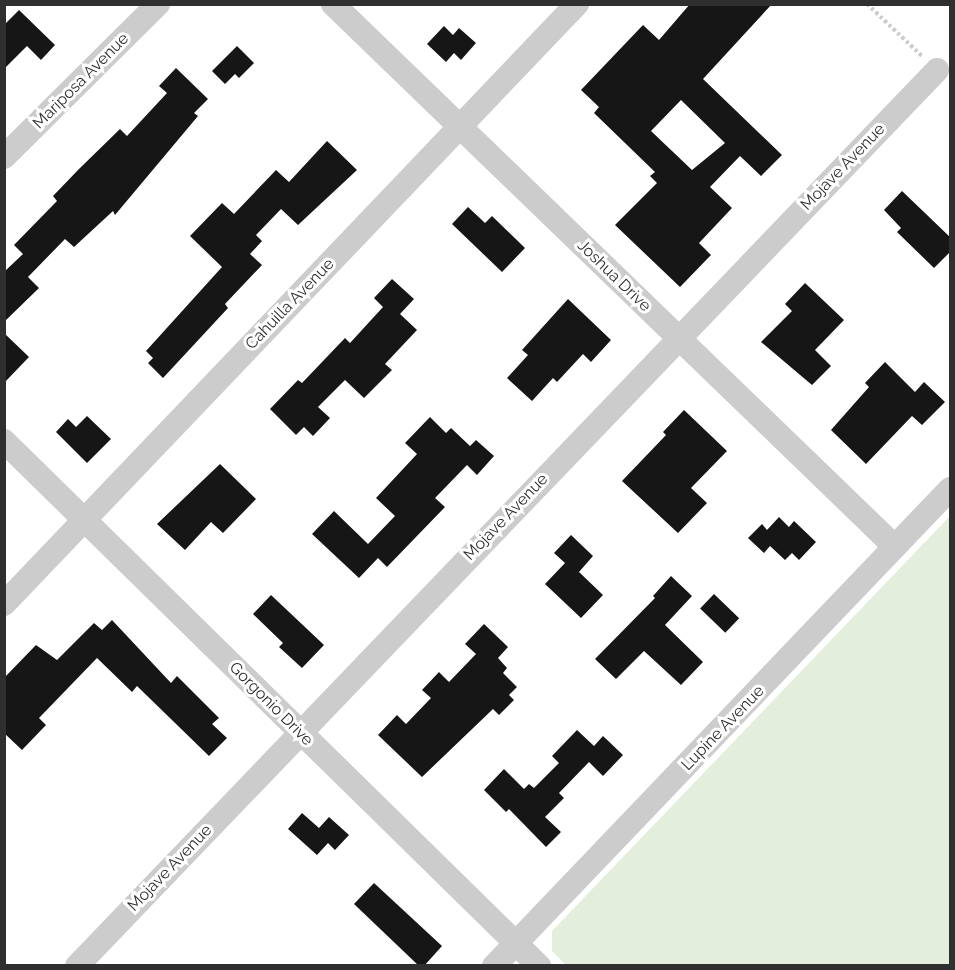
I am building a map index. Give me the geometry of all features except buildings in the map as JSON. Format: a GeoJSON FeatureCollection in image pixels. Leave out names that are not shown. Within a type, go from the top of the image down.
{"type":"FeatureCollection","features":[{"type":"Feature","properties":{"kind":"street","name":"Mariposa Avenue"},"geometry":{"type":"LineString","coordinates":[[4,157],[158,4]]}},
{"type":"Feature","properties":{"kind":"street","name":"Joshua Drive"},"geometry":{"type":"LineString","coordinates":[[333,4],[676,338],[896,547]]}},
{"type":"Feature","properties":{"kind":"street","name":"Cahuilla Avenue"},"geometry":{"type":"LineString","coordinates":[[4,604],[577,4]]}},
{"type":"Feature","properties":{"kind":"street","name":"Mojave Avenue"},"geometry":{"type":"LineString","coordinates":[[77,966],[676,338],[937,70]]}},
{"type":"Feature","properties":{"kind":"street","name":"Gorgonio Drive"},"geometry":{"type":"LineString","coordinates":[[4,441],[539,966]]}},
{"type":"Feature","properties":{"kind":"street","name":"Lupine Avenue"},"geometry":{"type":"LineString","coordinates":[[494,966],[951,489]]}},
{"type":"Feature","properties":{"kind":"path"},"geometry":{"type":"LineString","coordinates":[[867,4],[937,70]]}},
{"type":"Feature","properties":{"kind":"green space"},"geometry":{"type":"Polygon","coordinates":[[[950,516],[950,965],[566,965],[552,951],[552,931],[950,516]]]}}]}
